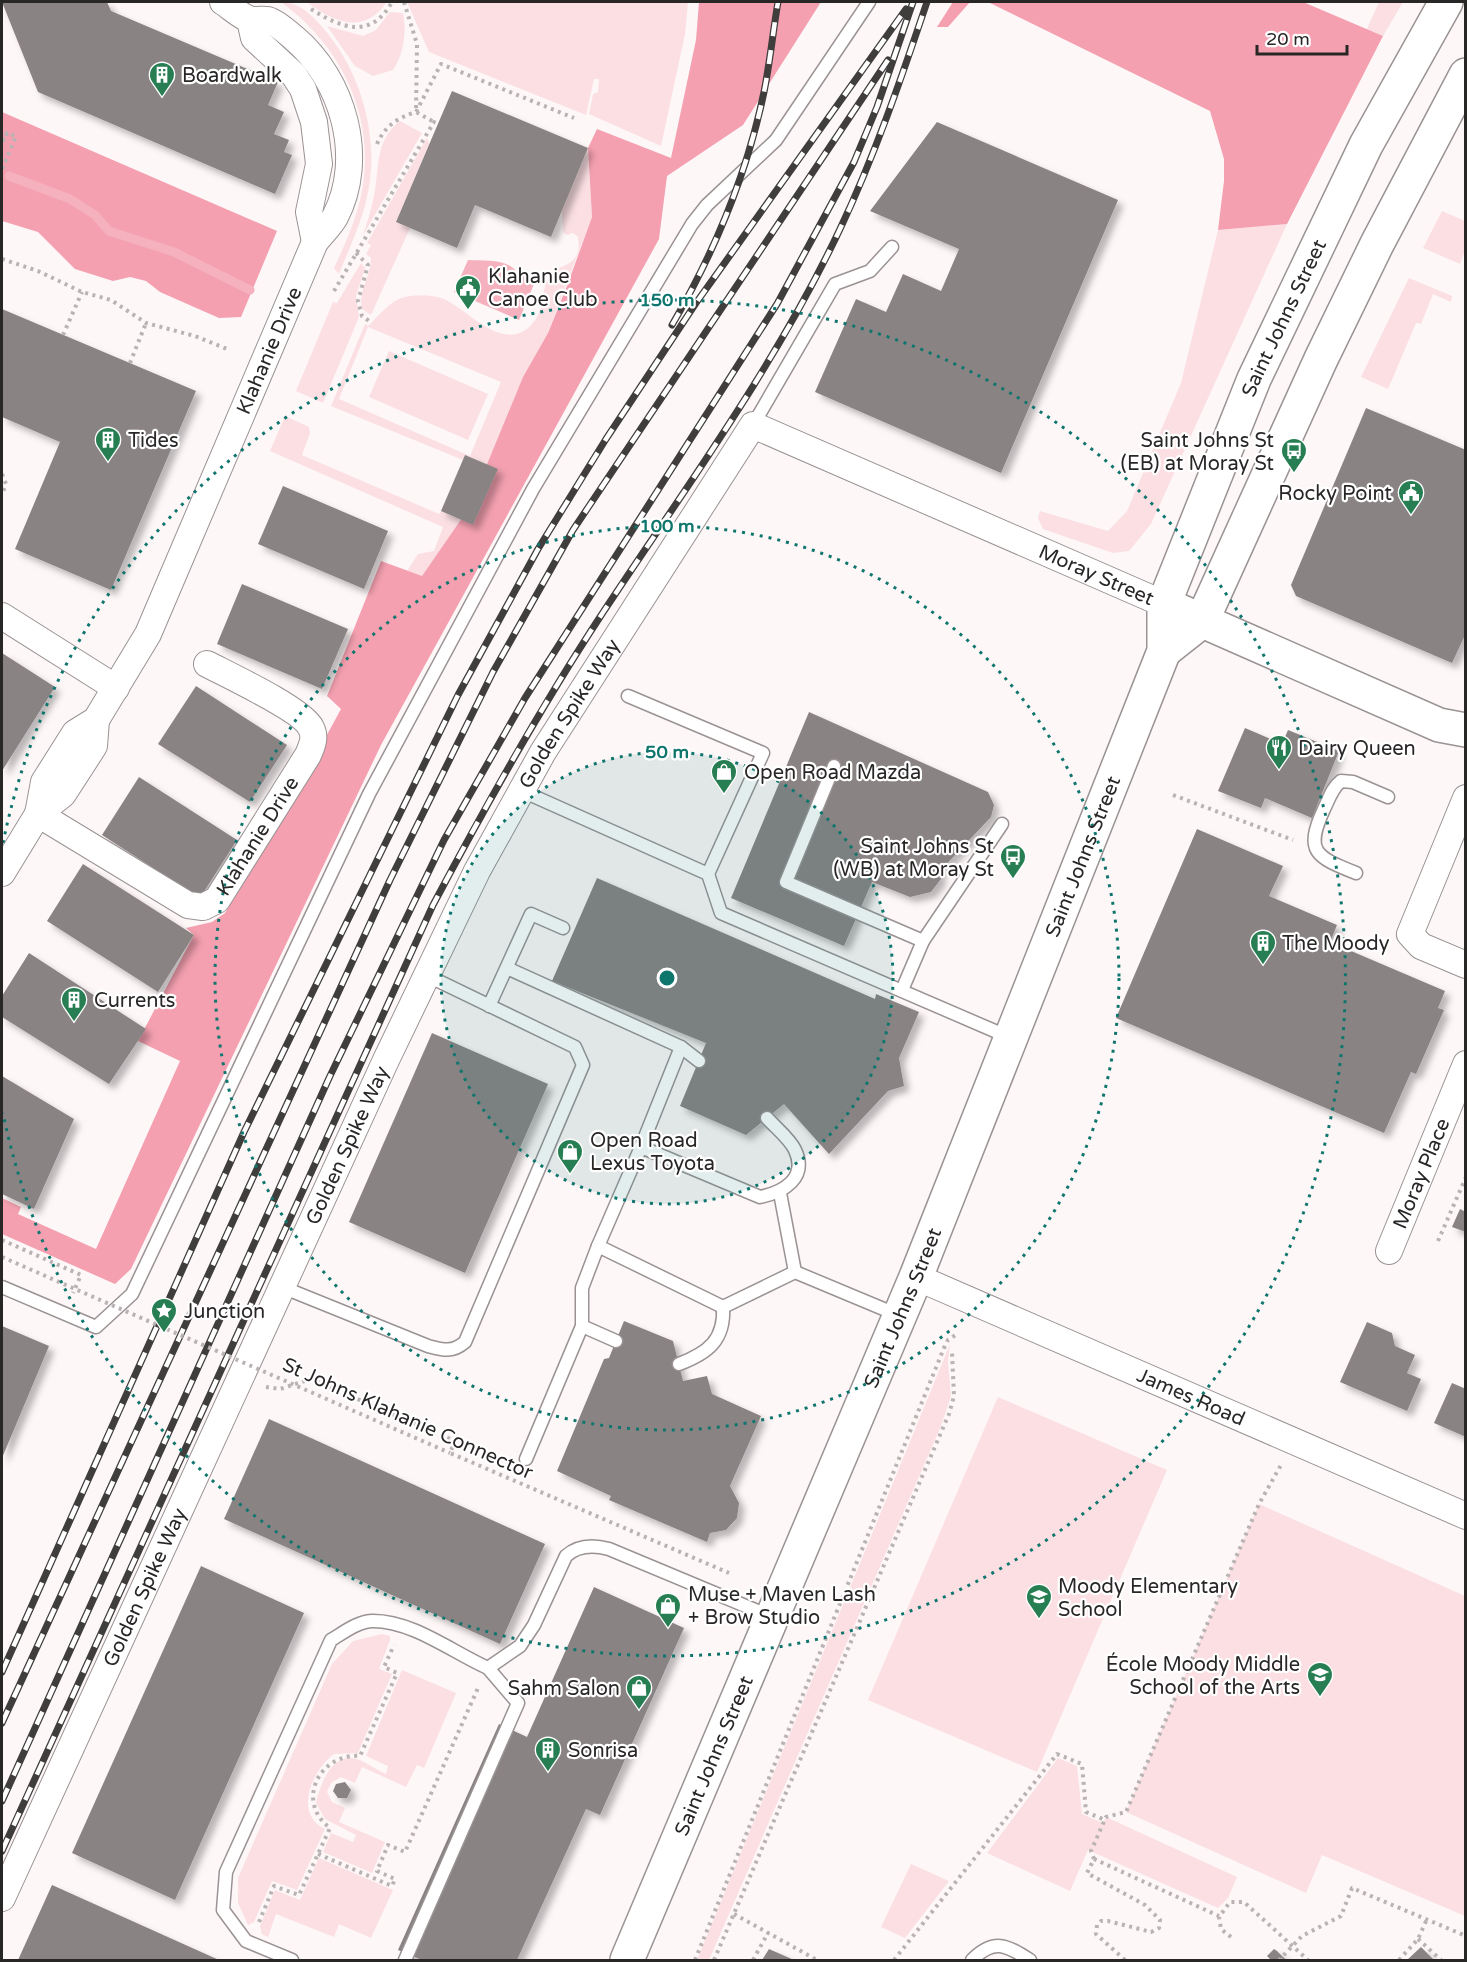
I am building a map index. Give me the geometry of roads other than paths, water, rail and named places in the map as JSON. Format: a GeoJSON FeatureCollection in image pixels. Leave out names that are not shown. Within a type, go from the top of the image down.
{"type":"FeatureCollection","features":[{"type":"Feature","properties":{"kind":"main road","name":"Saint Johns Street"},"geometry":{"type":"LineString","coordinates":[[627,1960],[916,1277],[1011,1038],[1164,651],[1164,604],[1254,379],[1308,261],[1366,144],[1446,2]]}},
{"type":"Feature","properties":{"kind":"main road"},"geometry":{"type":"LineString","coordinates":[[1164,651],[1202,621],[1321,359],[1377,244],[1466,75]]}},
{"type":"Feature","properties":{"kind":"main road","name":"Moray Street"},"geometry":{"type":"LineString","coordinates":[[1164,604],[1452,728],[1466,751]]}},
{"type":"Feature","properties":{"kind":"street","name":"Klahanie Drive"},"geometry":{"type":"LineString","coordinates":[[2,873],[38,814],[63,794],[94,746],[96,720],[148,634],[315,242],[334,219],[344,195],[350,160],[342,113],[322,68],[306,49],[269,20],[250,20],[223,2]]}},
{"type":"Feature","properties":{"kind":"street","name":"Moray Street"},"geometry":{"type":"LineString","coordinates":[[753,425],[1164,604]]}},
{"type":"Feature","properties":{"kind":"street","name":"Golden Spike Way"},"geometry":{"type":"LineString","coordinates":[[2,1898],[426,975],[477,871],[522,791],[617,634],[753,425]]}},
{"type":"Feature","properties":{"kind":"street"},"geometry":{"type":"LineString","coordinates":[[2,616],[116,688]]}},
{"type":"Feature","properties":{"kind":"street","name":"Klahanie Drive"},"geometry":{"type":"LineString","coordinates":[[38,814],[188,905],[202,907],[217,900],[308,755],[314,737],[312,729],[300,715],[207,664]]}},
{"type":"Feature","properties":{"kind":"street"},"geometry":{"type":"LineString","coordinates":[[1466,798],[1410,934],[1421,946],[1466,965]]}},
{"type":"Feature","properties":{"kind":"street","name":"Moray Place"},"geometry":{"type":"LineString","coordinates":[[1389,1251],[1466,1064]]}},
{"type":"Feature","properties":{"kind":"street","name":"James Road"},"geometry":{"type":"LineString","coordinates":[[916,1277],[1466,1516]]}},
{"type":"Feature","properties":{"kind":"lane"},"geometry":{"type":"LineString","coordinates":[[2,1287],[96,1327],[132,1294],[369,794],[533,489],[692,224],[706,205],[776,140],[869,2]]}},
{"type":"Feature","properties":{"kind":"lane"},"geometry":{"type":"LineString","coordinates":[[753,425],[835,284],[870,271],[892,247]]}},
{"type":"Feature","properties":{"kind":"lane"},"geometry":{"type":"LineString","coordinates":[[628,696],[762,753],[708,874],[722,913],[1011,1038]]}},
{"type":"Feature","properties":{"kind":"lane"},"geometry":{"type":"LineString","coordinates":[[834,766],[786,882],[923,941]]}},
{"type":"Feature","properties":{"kind":"lane"},"geometry":{"type":"LineString","coordinates":[[1356,873],[1319,856],[1314,848],[1315,829],[1338,782],[1353,782],[1388,797]]}},
{"type":"Feature","properties":{"kind":"lane"},"geometry":{"type":"LineString","coordinates":[[522,791],[708,874]]}},
{"type":"Feature","properties":{"kind":"lane"},"geometry":{"type":"LineString","coordinates":[[902,990],[923,941],[1002,824]]}},
{"type":"Feature","properties":{"kind":"lane"},"geometry":{"type":"LineString","coordinates":[[489,1006],[531,914],[563,928]]}},
{"type":"Feature","properties":{"kind":"lane"},"geometry":{"type":"LineString","coordinates":[[507,968],[681,1047],[699,1061]]}},
{"type":"Feature","properties":{"kind":"lane"},"geometry":{"type":"LineString","coordinates":[[282,1287],[428,1346],[447,1351],[457,1349],[465,1342],[583,1065],[575,1047],[426,975]]}},
{"type":"Feature","properties":{"kind":"lane"},"geometry":{"type":"LineString","coordinates":[[526,1459],[582,1326],[582,1288],[681,1047]]}},
{"type":"Feature","properties":{"kind":"lane"},"geometry":{"type":"LineString","coordinates":[[641,1147],[760,1197],[780,1193],[794,1179],[799,1167],[795,1149],[767,1118]]}},
{"type":"Feature","properties":{"kind":"lane"},"geometry":{"type":"LineString","coordinates":[[780,1193],[795,1272]]}},
{"type":"Feature","properties":{"kind":"lane"},"geometry":{"type":"LineString","coordinates":[[598,1246],[723,1307]]}},
{"type":"Feature","properties":{"kind":"lane"},"geometry":{"type":"LineString","coordinates":[[723,1307],[795,1272],[899,1315]]}},
{"type":"Feature","properties":{"kind":"lane"},"geometry":{"type":"LineString","coordinates":[[679,1364],[698,1357],[715,1342],[724,1324],[723,1307]]}},
{"type":"Feature","properties":{"kind":"lane"},"geometry":{"type":"LineString","coordinates":[[582,1326],[616,1341]]}},
{"type":"Feature","properties":{"kind":"lane"},"geometry":{"type":"LineString","coordinates":[[488,1668],[520,1646],[534,1625],[566,1556],[574,1548],[600,1547],[609,1550],[772,1617]]}},
{"type":"Feature","properties":{"kind":"lane"},"geometry":{"type":"LineString","coordinates":[[292,1960],[246,1941],[223,1910],[226,1872],[331,1640],[353,1627],[372,1621],[401,1627],[488,1668],[518,1703],[405,1960]]}},
{"type":"Feature","properties":{"kind":"lane"},"geometry":{"type":"LineString","coordinates":[[972,1960],[992,1945],[1002,1946],[1030,1960]]}},
{"type":"Feature","properties":{"kind":"waterway"},"geometry":{"type":"LineString","coordinates":[[9,176],[70,199],[95,215],[109,231],[174,252],[250,290]]}},
{"type":"Feature","properties":{"kind":"railway"},"geometry":{"type":"LineString","coordinates":[[672,325],[715,241],[748,153],[764,92],[778,2]]}},
{"type":"Feature","properties":{"kind":"railway"},"geometry":{"type":"LineString","coordinates":[[2,1801],[330,1076],[444,840],[525,698],[777,304],[854,162],[877,107],[913,2]]}},
{"type":"Feature","properties":{"kind":"railway"},"geometry":{"type":"LineString","coordinates":[[2,1851],[433,905],[555,687],[727,427],[787,330],[840,229],[865,173],[927,2]]}},
{"type":"Feature","properties":{"kind":"railway"},"geometry":{"type":"LineString","coordinates":[[2,1672],[244,1132],[458,695],[538,549],[606,439],[696,303],[906,9]]}},
{"type":"Feature","properties":{"kind":"railway"},"geometry":{"type":"LineString","coordinates":[[2,1723],[390,880],[493,672],[573,530],[888,60]]}},
{"type":"Feature","properties":{"kind":"place","name":"Boardwalk"},"geometry":{"type":"Point","coordinates":[162,98]}},
{"type":"Feature","properties":{"kind":"place","name":"Klahanie Canoe Club"},"geometry":{"type":"Point","coordinates":[468,311]}},
{"type":"Feature","properties":{"kind":"place","name":"Tides"},"geometry":{"type":"Point","coordinates":[108,463]}},
{"type":"Feature","properties":{"kind":"place","name":"Saint Johns St (EB) at Moray St"},"geometry":{"type":"Point","coordinates":[1294,474]}},
{"type":"Feature","properties":{"kind":"place","name":"Rocky Point"},"geometry":{"type":"Point","coordinates":[1411,516]}},
{"type":"Feature","properties":{"kind":"place","name":"Dairy Queen"},"geometry":{"type":"Point","coordinates":[1279,771]}},
{"type":"Feature","properties":{"kind":"place","name":"Open Road Mazda"},"geometry":{"type":"Point","coordinates":[724,795]}},
{"type":"Feature","properties":{"kind":"place","name":"Saint Johns St (WB) at Moray St"},"geometry":{"type":"Point","coordinates":[1013,880]}},
{"type":"Feature","properties":{"kind":"place","name":"The Moody"},"geometry":{"type":"Point","coordinates":[1263,966]}},
{"type":"Feature","properties":{"kind":"place","name":"Currents"},"geometry":{"type":"Point","coordinates":[74,1023]}},
{"type":"Feature","properties":{"kind":"place","name":"Open Road Lexus Toyota"},"geometry":{"type":"Point","coordinates":[570,1175]}},
{"type":"Feature","properties":{"kind":"place","name":"Junction"},"geometry":{"type":"Point","coordinates":[164,1334]}},
{"type":"Feature","properties":{"kind":"place","name":"Moody Elementary School"},"geometry":{"type":"Point","coordinates":[1039,1620]}},
{"type":"Feature","properties":{"kind":"place","name":"Muse + Maven Lash + Brow Studio"},"geometry":{"type":"Point","coordinates":[668,1629]}},
{"type":"Feature","properties":{"kind":"place","name":"École Moody Middle School of the Arts"},"geometry":{"type":"Point","coordinates":[1320,1698]}},
{"type":"Feature","properties":{"kind":"place","name":"Sahm Salon"},"geometry":{"type":"Point","coordinates":[639,1711]}},
{"type":"Feature","properties":{"kind":"place","name":"Sonrisa"},"geometry":{"type":"Point","coordinates":[548,1773]}}]}
